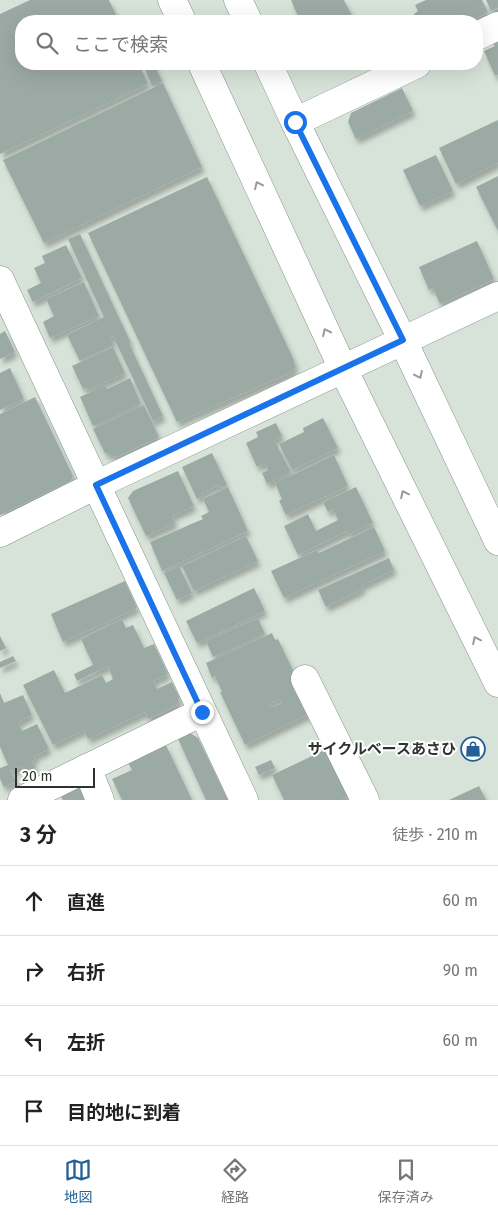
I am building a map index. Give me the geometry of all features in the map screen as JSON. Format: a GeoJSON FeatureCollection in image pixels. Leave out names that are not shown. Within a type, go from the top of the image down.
{"type":"FeatureCollection","features":[{"type":"Feature","properties":{"kind":"street"},"geometry":{"type":"LineString","coordinates":[[172,0],[179,15]]}},
{"type":"Feature","properties":{"kind":"street"},"geometry":{"type":"LineString","coordinates":[[238,0],[245,15]]}},
{"type":"Feature","properties":{"kind":"street"},"geometry":{"type":"LineString","coordinates":[[483,33],[498,26]]}},
{"type":"Feature","properties":{"kind":"street"},"geometry":{"type":"LineString","coordinates":[[205,70],[343,369],[498,683]]}},
{"type":"Feature","properties":{"kind":"street"},"geometry":{"type":"LineString","coordinates":[[271,70],[403,340],[498,541]]}},
{"type":"Feature","properties":{"kind":"street"},"geometry":{"type":"LineString","coordinates":[[295,122],[404,70]]}},
{"type":"Feature","properties":{"kind":"street"},"geometry":{"type":"LineString","coordinates":[[0,280],[244,800]]}},
{"type":"Feature","properties":{"kind":"street"},"geometry":{"type":"LineString","coordinates":[[0,533],[96,485],[498,296]]}},
{"type":"Feature","properties":{"kind":"street"},"geometry":{"type":"LineString","coordinates":[[305,679],[365,800]]}},
{"type":"Feature","properties":{"kind":"street"},"geometry":{"type":"LineString","coordinates":[[22,800],[202,712]]}},
{"type":"Feature","properties":{"kind":"street"},"geometry":{"type":"LineString","coordinates":[[87,768],[100,800]]}},
{"type":"Feature","properties":{"kind":"building"},"geometry":{"type":"Polygon","coordinates":[[[30,0],[109,0],[116,15],[15,15],[15,70],[142,70],[148,84],[0,154],[0,14],[30,0]]]}},
{"type":"Feature","properties":{"kind":"building"},"geometry":{"type":"Polygon","coordinates":[[[291,0],[344,0],[352,15],[297,15],[291,0]]]}},
{"type":"Feature","properties":{"kind":"building"},"geometry":{"type":"Polygon","coordinates":[[[426,0],[482,0],[488,12],[482,15],[414,15],[418,11],[415,5],[426,0]]]}},
{"type":"Feature","properties":{"kind":"building"},"geometry":{"type":"Polygon","coordinates":[[[486,0],[498,0],[498,8],[491,11],[486,0]]]}},
{"type":"Feature","properties":{"kind":"building"},"geometry":{"type":"Polygon","coordinates":[[[498,42],[498,75],[495,76],[484,51],[495,46],[493,44],[498,42]]]}},
{"type":"Feature","properties":{"kind":"building"},"geometry":{"type":"Polygon","coordinates":[[[145,70],[157,70],[162,81],[152,86],[145,70]]]}},
{"type":"Feature","properties":{"kind":"building"},"geometry":{"type":"Polygon","coordinates":[[[163,83],[202,167],[44,243],[3,160],[163,83]]]}},
{"type":"Feature","properties":{"kind":"building"},"geometry":{"type":"Polygon","coordinates":[[[402,88],[413,111],[356,139],[348,122],[351,113],[402,88]]]}},
{"type":"Feature","properties":{"kind":"building"},"geometry":{"type":"Polygon","coordinates":[[[498,120],[498,163],[456,184],[439,148],[498,120]]]}},
{"type":"Feature","properties":{"kind":"building"},"geometry":{"type":"Polygon","coordinates":[[[436,155],[453,191],[420,206],[403,170],[436,155]]]}},
{"type":"Feature","properties":{"kind":"building"},"geometry":{"type":"Polygon","coordinates":[[[498,176],[498,231],[476,187],[498,176]]]}},
{"type":"Feature","properties":{"kind":"building"},"geometry":{"type":"Polygon","coordinates":[[[207,177],[294,360],[295,367],[290,373],[177,422],[88,233],[207,177]]]}},
{"type":"Feature","properties":{"kind":"building"},"geometry":{"type":"Polygon","coordinates":[[[80,234],[163,416],[153,421],[113,336],[110,338],[114,345],[80,361],[67,335],[104,317],[68,239],[80,234]]]}},
{"type":"Feature","properties":{"kind":"building"},"geometry":{"type":"Polygon","coordinates":[[[477,241],[494,279],[440,304],[433,288],[429,290],[419,267],[477,241]]]}},
{"type":"Feature","properties":{"kind":"building"},"geometry":{"type":"Polygon","coordinates":[[[66,245],[82,278],[33,302],[27,290],[41,283],[34,268],[45,263],[42,256],[66,245]]]}},
{"type":"Feature","properties":{"kind":"building"},"geometry":{"type":"Polygon","coordinates":[[[84,282],[99,316],[50,338],[43,322],[54,316],[46,299],[84,282]]]}},
{"type":"Feature","properties":{"kind":"building"},"geometry":{"type":"Polygon","coordinates":[[[5,331],[15,352],[0,359],[0,334],[5,331]]]}},
{"type":"Feature","properties":{"kind":"building"},"geometry":{"type":"Polygon","coordinates":[[[113,347],[125,373],[88,390],[87,388],[83,389],[72,366],[113,347]]]}},
{"type":"Feature","properties":{"kind":"building"},"geometry":{"type":"Polygon","coordinates":[[[10,368],[24,399],[0,410],[0,373],[10,368]]]}},
{"type":"Feature","properties":{"kind":"building"},"geometry":{"type":"Polygon","coordinates":[[[130,378],[141,404],[93,426],[80,397],[105,385],[107,389],[130,378]]]}},
{"type":"Feature","properties":{"kind":"building"},"geometry":{"type":"Polygon","coordinates":[[[35,397],[73,476],[71,481],[0,515],[0,414],[35,397]]]}},
{"type":"Feature","properties":{"kind":"building"},"geometry":{"type":"Polygon","coordinates":[[[144,405],[159,437],[117,457],[105,453],[93,429],[144,405]]]}},
{"type":"Feature","properties":{"kind":"building"},"geometry":{"type":"Polygon","coordinates":[[[323,418],[338,448],[292,470],[279,444],[304,432],[303,428],[323,418]]]}},
{"type":"Feature","properties":{"kind":"building"},"geometry":{"type":"Polygon","coordinates":[[[276,423],[282,436],[274,440],[291,472],[267,484],[262,473],[268,470],[265,463],[257,467],[246,443],[258,437],[256,432],[276,423]]]}},
{"type":"Feature","properties":{"kind":"building"},"geometry":{"type":"Polygon","coordinates":[[[212,453],[227,485],[220,488],[219,485],[202,493],[203,496],[197,499],[182,467],[212,453]]]}},
{"type":"Feature","properties":{"kind":"building"},"geometry":{"type":"Polygon","coordinates":[[[334,455],[348,486],[286,515],[279,501],[282,499],[275,483],[334,455]]]}},
{"type":"Feature","properties":{"kind":"building"},"geometry":{"type":"Polygon","coordinates":[[[178,471],[194,506],[172,516],[175,523],[146,536],[128,498],[133,491],[178,471]]]}},
{"type":"Feature","properties":{"kind":"building"},"geometry":{"type":"Polygon","coordinates":[[[228,487],[248,531],[162,571],[150,542],[203,519],[201,516],[209,512],[203,499],[228,487]]]}},
{"type":"Feature","properties":{"kind":"building"},"geometry":{"type":"Polygon","coordinates":[[[356,487],[373,523],[349,534],[347,531],[298,555],[284,526],[308,514],[316,531],[338,520],[333,509],[328,512],[323,502],[356,487]]]}},
{"type":"Feature","properties":{"kind":"building"},"geometry":{"type":"Polygon","coordinates":[[[374,527],[385,551],[284,598],[271,571],[317,550],[319,553],[374,527]]]}},
{"type":"Feature","properties":{"kind":"building"},"geometry":{"type":"Polygon","coordinates":[[[246,536],[258,561],[194,591],[182,566],[246,536]]]}},
{"type":"Feature","properties":{"kind":"building"},"geometry":{"type":"Polygon","coordinates":[[[389,558],[394,570],[361,586],[363,589],[326,607],[318,590],[389,558]]]}},
{"type":"Feature","properties":{"kind":"building"},"geometry":{"type":"Polygon","coordinates":[[[179,566],[192,593],[177,600],[164,573],[179,566]]]}},
{"type":"Feature","properties":{"kind":"building"},"geometry":{"type":"Polygon","coordinates":[[[125,581],[137,608],[63,642],[51,614],[125,581]]]}},
{"type":"Feature","properties":{"kind":"building"},"geometry":{"type":"Polygon","coordinates":[[[254,588],[265,611],[197,643],[186,621],[254,588]]]}},
{"type":"Feature","properties":{"kind":"building"},"geometry":{"type":"Polygon","coordinates":[[[258,618],[265,634],[213,657],[206,641],[258,618]]]}},
{"type":"Feature","properties":{"kind":"building"},"geometry":{"type":"Polygon","coordinates":[[[122,619],[126,628],[133,625],[144,648],[154,644],[168,674],[153,681],[157,689],[172,682],[179,697],[177,705],[148,719],[145,712],[88,739],[84,730],[53,745],[23,685],[54,670],[65,693],[102,675],[106,683],[113,679],[108,666],[77,681],[74,674],[93,665],[81,639],[122,619]]]}},
{"type":"Feature","properties":{"kind":"building"},"geometry":{"type":"Polygon","coordinates":[[[272,633],[275,640],[278,639],[313,712],[245,745],[220,692],[222,692],[215,676],[212,678],[206,663],[272,633]],[[280,699],[268,705],[269,707],[273,705],[274,707],[282,703],[280,699]]]}},
{"type":"Feature","properties":{"kind":"building"},"geometry":{"type":"Polygon","coordinates":[[[0,636],[6,648],[0,651],[0,636]]]}},
{"type":"Feature","properties":{"kind":"building"},"geometry":{"type":"Polygon","coordinates":[[[13,656],[16,661],[0,668],[0,662],[13,656]]]}},
{"type":"Feature","properties":{"kind":"building"},"geometry":{"type":"Polygon","coordinates":[[[0,693],[4,703],[23,695],[32,715],[18,722],[22,731],[37,724],[49,749],[34,756],[36,759],[32,761],[35,768],[25,772],[22,766],[11,771],[16,782],[4,787],[0,779],[0,768],[8,765],[0,747],[0,693]]]}},
{"type":"Feature","properties":{"kind":"building"},"geometry":{"type":"Polygon","coordinates":[[[190,733],[198,738],[228,800],[206,800],[178,739],[190,733]]]}},
{"type":"Feature","properties":{"kind":"building"},"geometry":{"type":"Polygon","coordinates":[[[166,745],[192,800],[122,800],[112,779],[132,770],[128,763],[166,745]]]}},
{"type":"Feature","properties":{"kind":"building"},"geometry":{"type":"Polygon","coordinates":[[[327,749],[349,796],[341,800],[284,800],[272,775],[327,749]]]}},
{"type":"Feature","properties":{"kind":"building"},"geometry":{"type":"Polygon","coordinates":[[[271,760],[275,768],[259,775],[255,767],[271,760]]]}},
{"type":"Feature","properties":{"kind":"building"},"geometry":{"type":"Polygon","coordinates":[[[87,782],[96,800],[63,800],[60,795],[87,782]]]}},
{"type":"Feature","properties":{"kind":"building"},"geometry":{"type":"Polygon","coordinates":[[[479,786],[486,800],[449,800],[479,786]]]}},
{"type":"Feature","properties":{"kind":"place","name":"サイクルベースあさひ"},"geometry":{"type":"Point","coordinates":[473,749]}},
{"type":"Feature","properties":{"kind":"route"},"geometry":{"type":"LineString","coordinates":[[202,712],[96,485],[403,340],[295,122]]}}]}
